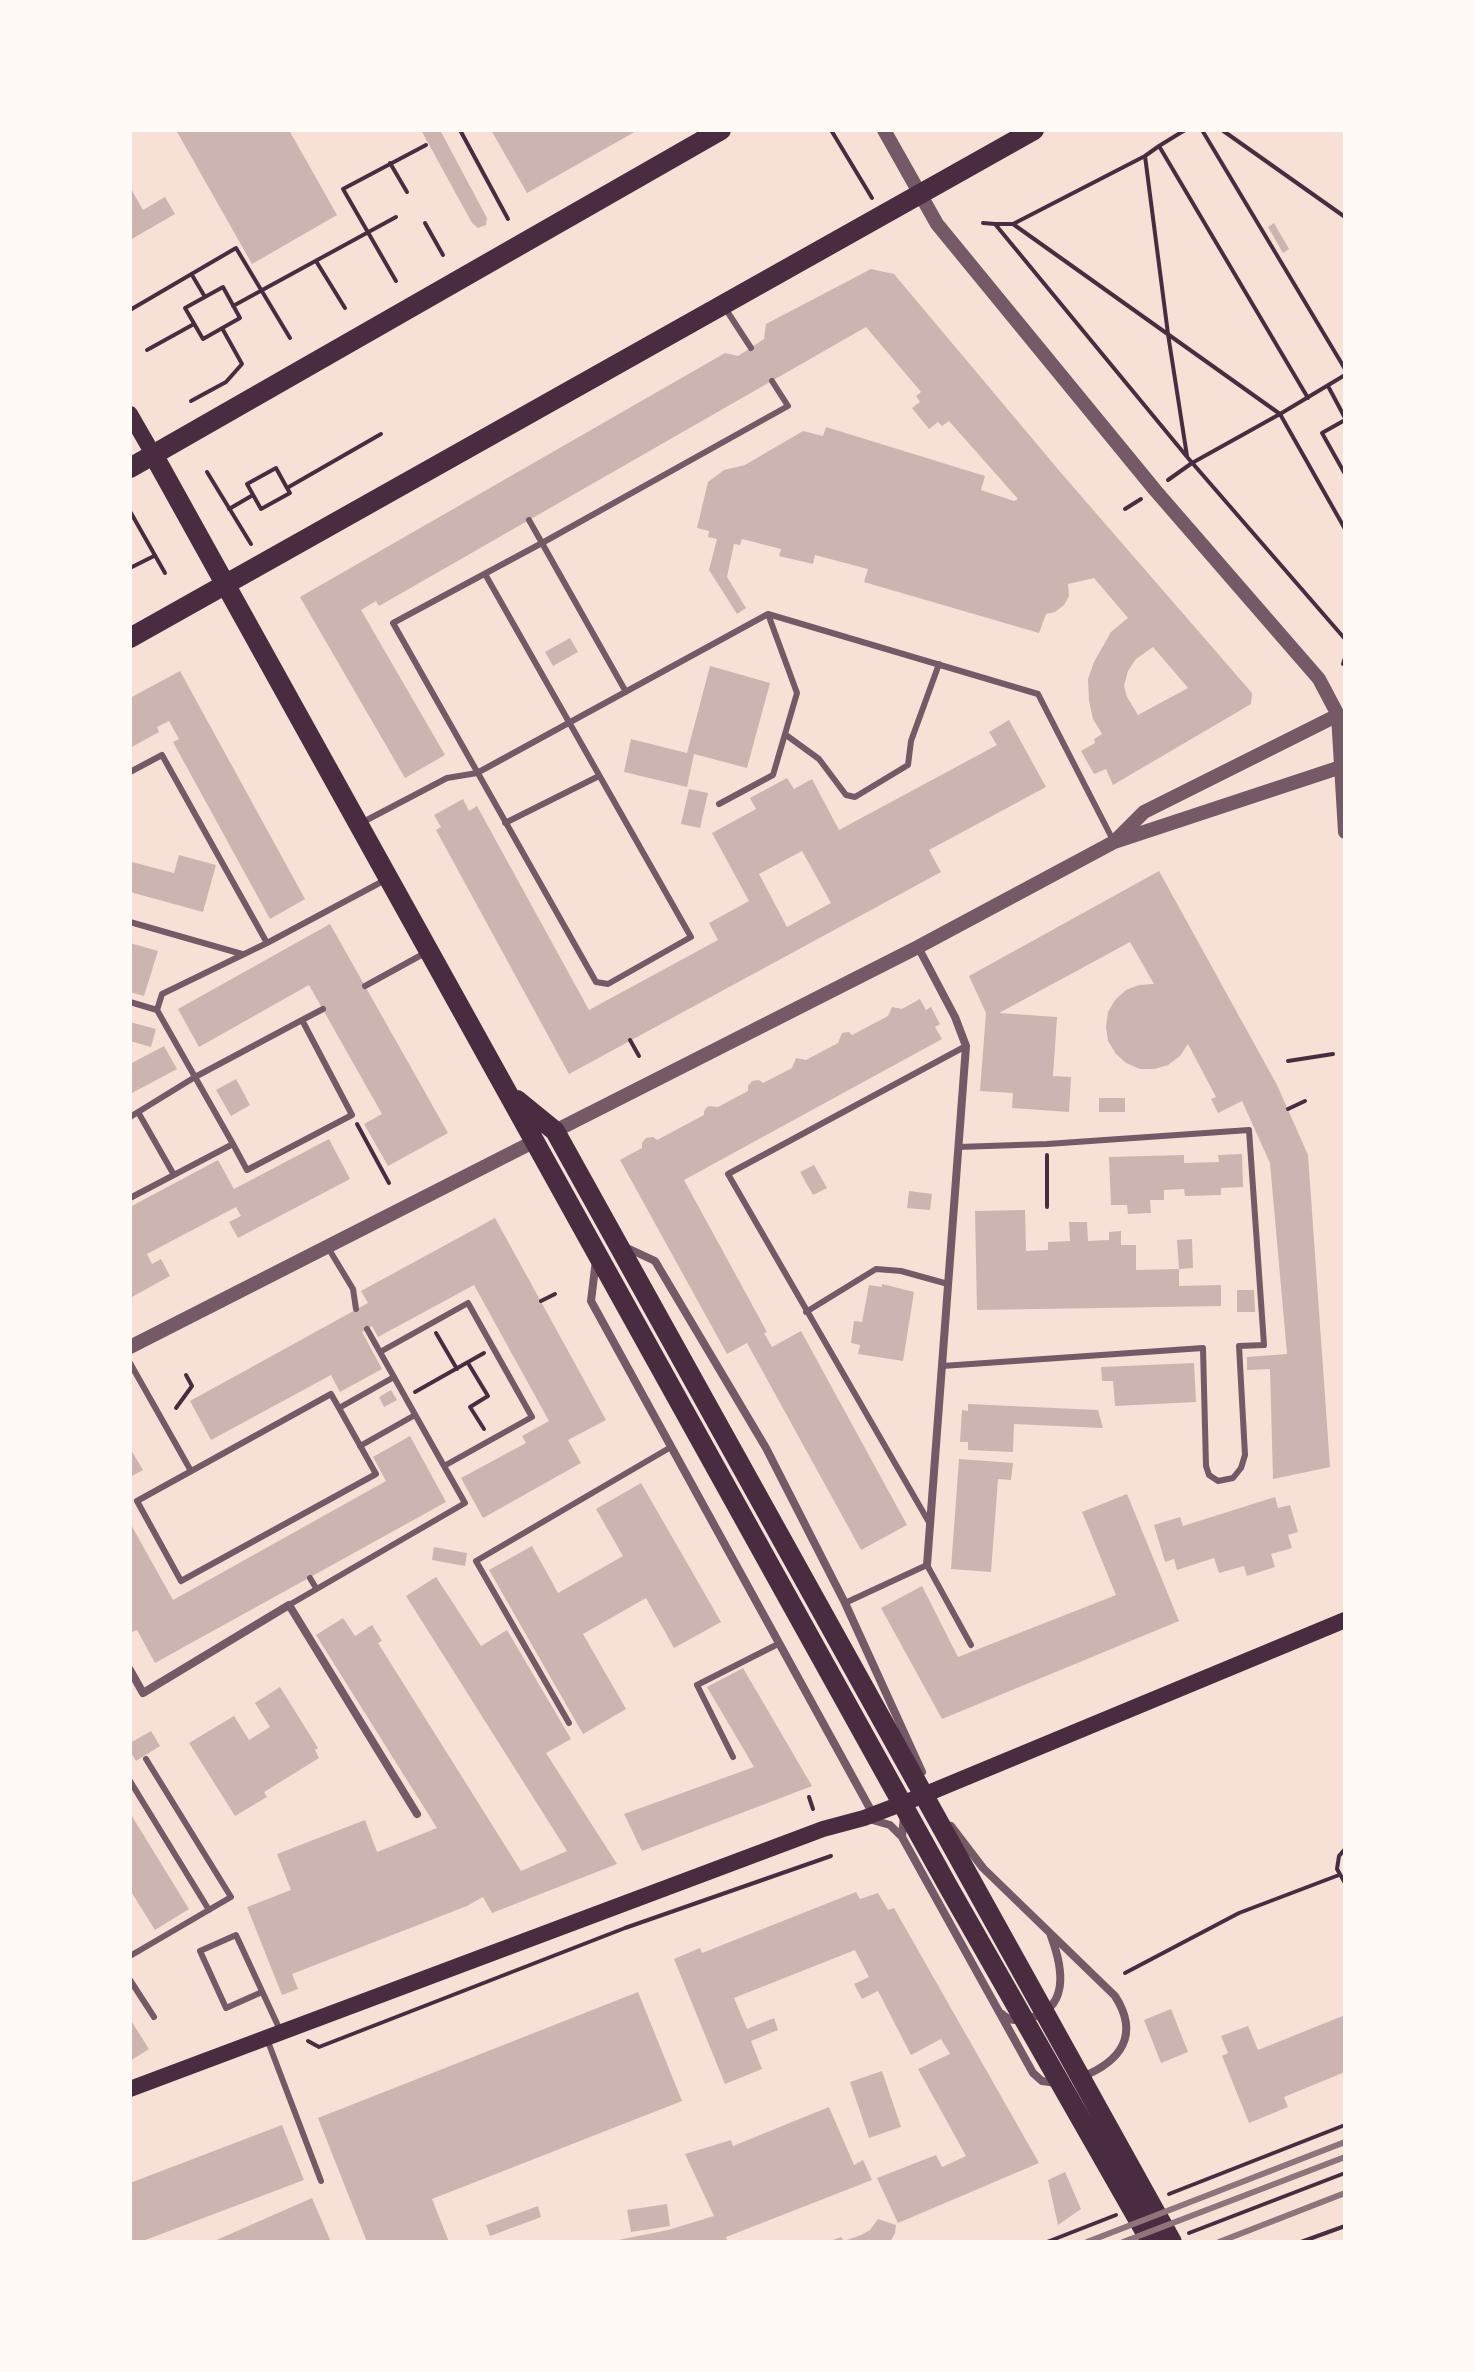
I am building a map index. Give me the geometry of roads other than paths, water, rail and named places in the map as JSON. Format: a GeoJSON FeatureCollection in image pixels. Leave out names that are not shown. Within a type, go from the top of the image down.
{"type":"FeatureCollection","features":[{"type":"Feature","properties":{"kind":"main road"},"geometry":{"type":"LineString","coordinates":[[130,468],[721,130]]}},
{"type":"Feature","properties":{"kind":"main road"},"geometry":{"type":"LineString","coordinates":[[130,638],[1034,130]]}},
{"type":"Feature","properties":{"kind":"main road"},"geometry":{"type":"LineString","coordinates":[[130,414],[390,877],[511,1095],[533,1142],[941,1874],[1151,2242]]}},
{"type":"Feature","properties":{"kind":"main road"},"geometry":{"type":"LineString","coordinates":[[511,1095],[555,1131],[1175,2239]]}},
{"type":"Feature","properties":{"kind":"main road"},"geometry":{"type":"LineString","coordinates":[[130,2089],[823,1829],[914,1799],[1345,1620]]}},
{"type":"Feature","properties":{"kind":"street"},"geometry":{"type":"LineString","coordinates":[[884,130],[937,224],[1155,490],[1319,679],[1338,715],[1345,832]]}},
{"type":"Feature","properties":{"kind":"street"},"geometry":{"type":"LineString","coordinates":[[1114,842],[1144,812],[1338,715]]}},
{"type":"Feature","properties":{"kind":"street"},"geometry":{"type":"LineString","coordinates":[[555,1131],[918,947],[1114,842],[1341,767]]}},
{"type":"Feature","properties":{"kind":"street"},"geometry":{"type":"LineString","coordinates":[[918,947],[955,1017],[966,1046],[927,1565]]}},
{"type":"Feature","properties":{"kind":"street"},"geometry":{"type":"LineString","coordinates":[[130,1347],[533,1142]]}},
{"type":"Feature","properties":{"kind":"street"},"geometry":{"type":"LineString","coordinates":[[596,1255],[591,1301],[780,1643],[869,1816],[890,1825],[902,1837],[1033,2073],[1051,2084],[1081,2077],[1110,2062],[1123,2049],[1126,2034],[1121,2006],[1115,1996],[983,1868],[939,1810],[845,1603],[766,1448],[657,1264],[616,1242]]}},
{"type":"Feature","properties":{"kind":"street"},"geometry":{"type":"LineString","coordinates":[[130,1670],[133,1683],[143,1693],[289,1605],[417,1814]]}},
{"type":"Feature","properties":{"kind":"street"},"geometry":{"type":"LineString","coordinates":[[902,1837],[905,1812],[914,1799]]}},
{"type":"Feature","properties":{"kind":"street"},"geometry":{"type":"LineString","coordinates":[[998,2011],[1013,2021],[1033,2018],[1051,2007],[1062,1981],[1058,1953],[1050,1934]]}},
{"type":"Feature","properties":{"kind":"lane"},"geometry":{"type":"LineString","coordinates":[[723,305],[751,348]]}},
{"type":"Feature","properties":{"kind":"lane"},"geometry":{"type":"LineString","coordinates":[[485,574],[691,937],[608,984],[596,982],[393,623],[788,406],[772,381]]}},
{"type":"Feature","properties":{"kind":"lane"},"geometry":{"type":"LineString","coordinates":[[529,520],[626,692]]}},
{"type":"Feature","properties":{"kind":"lane"},"geometry":{"type":"LineString","coordinates":[[719,804],[773,775],[797,693],[768,614]]}},
{"type":"Feature","properties":{"kind":"lane"},"geometry":{"type":"LineString","coordinates":[[359,824],[447,778],[477,773],[768,614],[1038,694],[1114,842]]}},
{"type":"Feature","properties":{"kind":"lane"},"geometry":{"type":"LineString","coordinates":[[786,735],[819,759],[846,795],[855,797],[908,765],[911,741],[939,664]]}},
{"type":"Feature","properties":{"kind":"lane"},"geometry":{"type":"LineString","coordinates":[[130,772],[162,755],[267,943]]}},
{"type":"Feature","properties":{"kind":"lane"},"geometry":{"type":"LineString","coordinates":[[505,823],[599,776]]}},
{"type":"Feature","properties":{"kind":"lane"},"geometry":{"type":"LineString","coordinates":[[157,1010],[162,994],[267,943],[390,877]]}},
{"type":"Feature","properties":{"kind":"lane"},"geometry":{"type":"LineString","coordinates":[[130,922],[243,955]]}},
{"type":"Feature","properties":{"kind":"lane"},"geometry":{"type":"LineString","coordinates":[[365,986],[430,950]]}},
{"type":"Feature","properties":{"kind":"lane"},"geometry":{"type":"LineString","coordinates":[[130,1002],[157,1010],[247,1170],[352,1115],[302,1020]]}},
{"type":"Feature","properties":{"kind":"lane"},"geometry":{"type":"LineString","coordinates":[[130,1117],[195,1077],[323,1009]]}},
{"type":"Feature","properties":{"kind":"lane"},"geometry":{"type":"LineString","coordinates":[[930,1524],[728,1174],[966,1046]]}},
{"type":"Feature","properties":{"kind":"lane"},"geometry":{"type":"LineString","coordinates":[[138,1112],[174,1175]]}},
{"type":"Feature","properties":{"kind":"lane"},"geometry":{"type":"LineString","coordinates":[[942,1366],[1203,1348],[1206,1466],[1209,1475],[1218,1481],[1233,1478],[1241,1468],[1245,1455],[1239,1346],[1264,1345],[1249,1130],[958,1147]]}},
{"type":"Feature","properties":{"kind":"lane"},"geometry":{"type":"LineString","coordinates":[[130,1198],[233,1144]]}},
{"type":"Feature","properties":{"kind":"lane"},"geometry":{"type":"LineString","coordinates":[[327,1246],[353,1289],[356,1309]]}},
{"type":"Feature","properties":{"kind":"lane"},"geometry":{"type":"LineString","coordinates":[[806,1312],[876,1269],[901,1271],[948,1284]]}},
{"type":"Feature","properties":{"kind":"lane"},"geometry":{"type":"LineString","coordinates":[[380,1352],[468,1303],[532,1417],[444,1466]]}},
{"type":"Feature","properties":{"kind":"lane"},"geometry":{"type":"LineString","coordinates":[[289,1605],[465,1503],[367,1329]]}},
{"type":"Feature","properties":{"kind":"lane"},"geometry":{"type":"LineString","coordinates":[[130,1363],[191,1471]]}},
{"type":"Feature","properties":{"kind":"lane"},"geometry":{"type":"LineString","coordinates":[[339,1408],[394,1377]]}},
{"type":"Feature","properties":{"kind":"lane"},"geometry":{"type":"LineString","coordinates":[[331,1394],[339,1408],[376,1474],[181,1581],[137,1501],[331,1394]]}},
{"type":"Feature","properties":{"kind":"lane"},"geometry":{"type":"LineString","coordinates":[[360,1446],[415,1415]]}},
{"type":"Feature","properties":{"kind":"lane"},"geometry":{"type":"LineString","coordinates":[[569,1723],[476,1561],[671,1447]]}},
{"type":"Feature","properties":{"kind":"lane"},"geometry":{"type":"LineString","coordinates":[[279,1527],[285,1537]]}},
{"type":"Feature","properties":{"kind":"lane"},"geometry":{"type":"LineString","coordinates":[[845,1603],[927,1565],[971,1645]]}},
{"type":"Feature","properties":{"kind":"lane"},"geometry":{"type":"LineString","coordinates":[[310,1578],[316,1588]]}},
{"type":"Feature","properties":{"kind":"lane"},"geometry":{"type":"LineString","coordinates":[[733,1757],[697,1685],[780,1643]]}},
{"type":"Feature","properties":{"kind":"lane"},"geometry":{"type":"LineString","coordinates":[[130,1956],[231,1897],[146,1759]]}},
{"type":"Feature","properties":{"kind":"lane"},"geometry":{"type":"LineString","coordinates":[[130,1781],[209,1910]]}},
{"type":"Feature","properties":{"kind":"lane"},"geometry":{"type":"LineString","coordinates":[[262,1992],[226,2008],[200,1951],[236,1935],[262,1992],[321,2181]]}},
{"type":"Feature","properties":{"kind":"lane"},"geometry":{"type":"LineString","coordinates":[[130,1980],[154,2017]]}},
{"type":"Feature","properties":{"kind":"railway"},"geometry":{"type":"LineString","coordinates":[[1087,2242],[1345,2142]]}},
{"type":"Feature","properties":{"kind":"railway"},"geometry":{"type":"LineString","coordinates":[[1123,2242],[1345,2157]]}},
{"type":"Feature","properties":{"kind":"railway"},"geometry":{"type":"LineString","coordinates":[[1219,2242],[1345,2193]]}}]}
